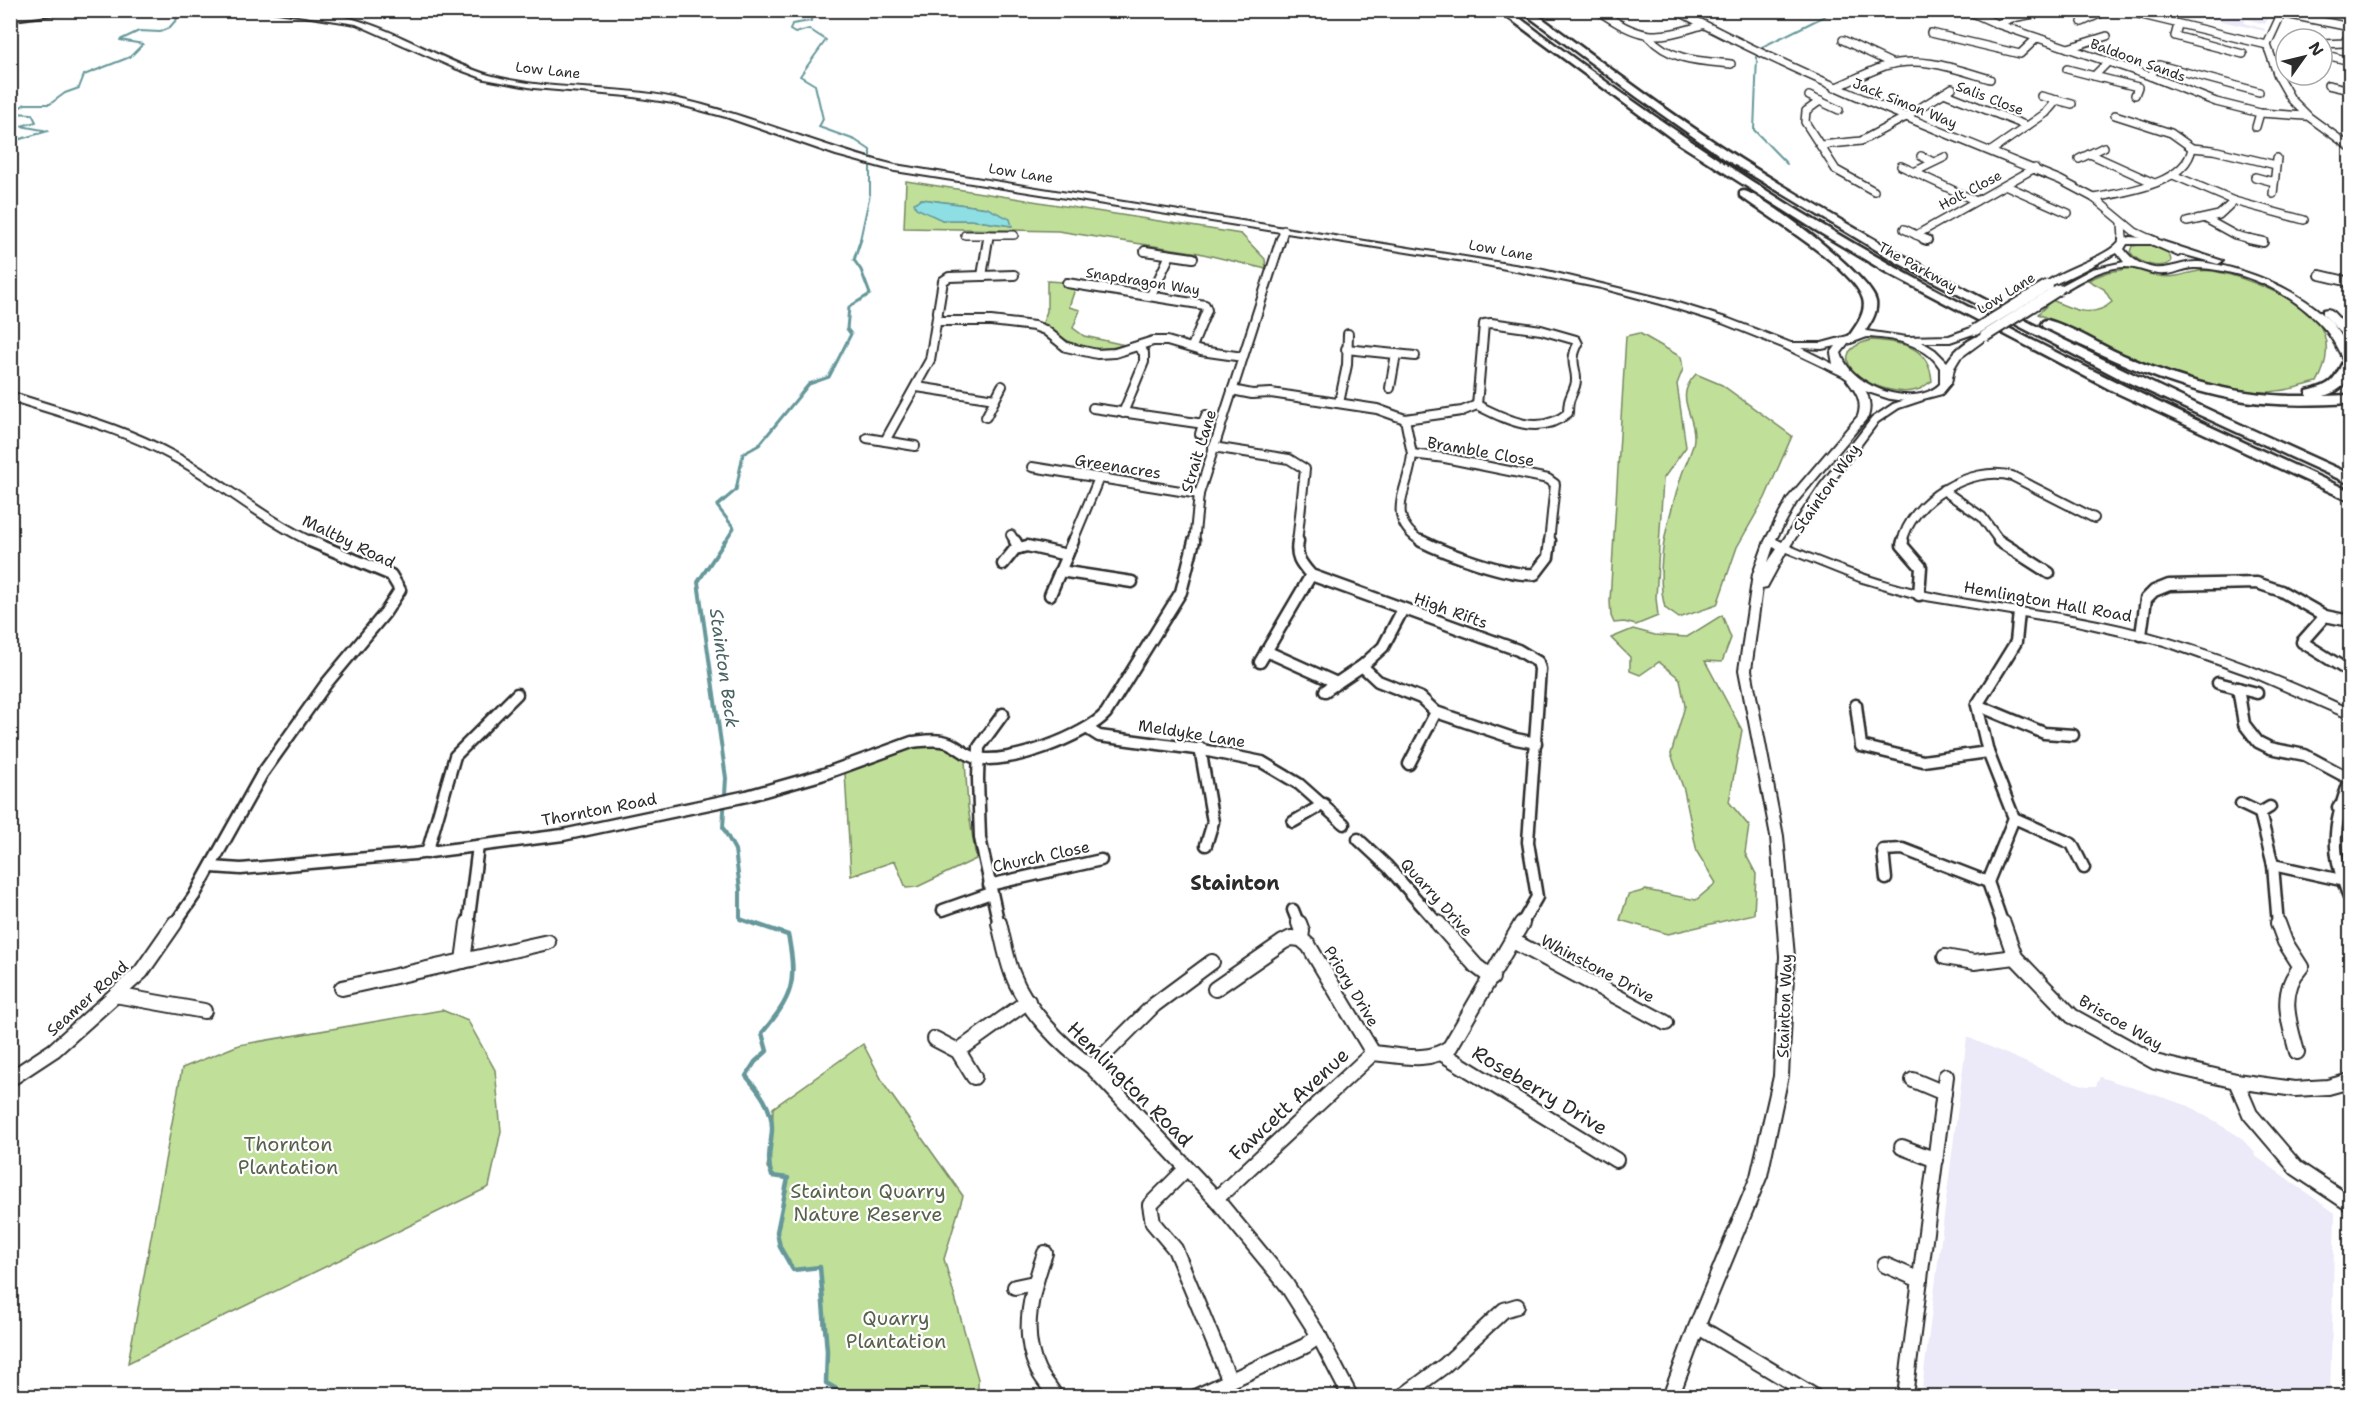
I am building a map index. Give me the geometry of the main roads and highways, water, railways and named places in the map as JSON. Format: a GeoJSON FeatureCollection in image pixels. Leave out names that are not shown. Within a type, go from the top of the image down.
{"type":"FeatureCollection","features":[{"type":"Feature","properties":{"kind":"highway"},"geometry":{"type":"LineString","coordinates":[[10,12],[30,10]]}},
{"type":"Feature","properties":{"kind":"highway"},"geometry":{"type":"LineString","coordinates":[[10,17],[81,10]]}},
{"type":"Feature","properties":{"kind":"highway","name":"The Parkway"},"geometry":{"type":"LineString","coordinates":[[1502,10],[1667,130],[1741,180],[1930,291],[2154,406],[2350,496]]}},
{"type":"Feature","properties":{"kind":"highway","name":"The Parkway"},"geometry":{"type":"LineString","coordinates":[[1524,10],[1665,113],[1758,175],[1902,260],[2005,315],[2157,391],[2350,479]]}},
{"type":"Feature","properties":{"kind":"highway"},"geometry":{"type":"LineString","coordinates":[[1573,63],[1610,95],[1854,276],[1866,291],[1870,306],[1862,326],[1850,338]]}},
{"type":"Feature","properties":{"kind":"highway"},"geometry":{"type":"LineString","coordinates":[[1758,175],[1928,266],[2139,367],[2208,390],[2264,399],[2350,399]]}},
{"type":"Feature","properties":{"kind":"highway"},"geometry":{"type":"LineString","coordinates":[[2264,399],[2328,390],[2345,377],[2350,362]]}},
{"type":"Feature","properties":{"kind":"main road","name":"Low Lane"},"geometry":{"type":"LineString","coordinates":[[268,10],[352,21],[384,32],[445,62],[495,78],[538,85],[645,95],[701,106],[860,160],[878,164],[1420,251],[1581,281],[1664,302],[1779,341],[1879,394],[1900,398],[1929,396],[1943,388],[1949,365],[1956,354],[1980,333],[2053,288],[2083,265],[2121,245]]}},
{"type":"Feature","properties":{"kind":"main road"},"geometry":{"type":"LineString","coordinates":[[2136,265],[2121,254],[2121,245],[2131,239],[2154,241],[2245,269],[2289,288],[2323,309],[2350,336]]}},
{"type":"Feature","properties":{"kind":"main road"},"geometry":{"type":"LineString","coordinates":[[2171,248],[2181,257],[2182,266],[2196,265],[2222,269],[2260,281],[2291,296],[2332,328],[2343,344],[2350,362]]}},
{"type":"Feature","properties":{"kind":"main road","name":"Low Lane"},"geometry":{"type":"LineString","coordinates":[[2053,288],[2094,269],[2123,264],[2169,271],[2182,266]]}},
{"type":"Feature","properties":{"kind":"main road","name":"Low Lane"},"geometry":{"type":"LineString","coordinates":[[1779,341],[1808,346],[1828,345],[1850,338],[1877,334],[1903,338],[1950,339],[1980,333]]}},
{"type":"Feature","properties":{"kind":"main road"},"geometry":{"type":"LineString","coordinates":[[1848,376],[1836,354],[1837,349],[1850,338]]}},
{"type":"Feature","properties":{"kind":"main road"},"geometry":{"type":"LineString","coordinates":[[1903,338],[1934,354],[1946,369],[1947,376]]}},
{"type":"Feature","properties":{"kind":"water"},"geometry":{"type":"Polygon","coordinates":[[[922,199],[987,208],[1010,219],[1012,226],[971,220],[942,220],[916,208],[914,203],[922,199]]]}},
{"type":"Feature","properties":{"kind":"waterway"},"geometry":{"type":"LineString","coordinates":[[10,142],[48,131],[21,126],[36,122],[32,114],[12,113],[25,104],[50,104],[65,93],[79,88],[84,75],[130,57],[143,44],[120,40],[139,31],[160,32],[169,28],[177,19],[175,10]]}},
{"type":"Feature","properties":{"kind":"waterway","name":"Stainton Beck"},"geometry":{"type":"LineString","coordinates":[[812,10],[811,21],[792,24],[790,30],[795,33],[809,29],[826,40],[800,76],[815,85],[823,119],[819,127],[855,140],[870,150],[870,194],[860,240]]}},
{"type":"Feature","properties":{"kind":"waterway"},"geometry":{"type":"LineString","coordinates":[[1760,48],[1825,16],[1826,10]]}},
{"type":"Feature","properties":{"kind":"waterway"},"geometry":{"type":"LineString","coordinates":[[1757,57],[1754,130],[1787,164]]}},
{"type":"Feature","properties":{"kind":"waterway","name":"Stainton Beck"},"geometry":{"type":"LineString","coordinates":[[724,543],[734,528],[717,506],[736,490],[743,454],[759,445],[809,384],[829,377],[851,334],[847,329],[849,307],[870,294],[861,270],[854,260],[861,239]]}},
{"type":"Feature","properties":{"kind":"waterway","name":"Stainton Beck"},"geometry":{"type":"LineString","coordinates":[[725,541],[698,582],[726,778],[723,828],[735,850],[740,889],[740,919],[757,925]]}},
{"type":"Feature","properties":{"kind":"waterway","name":"Stainton Beck"},"geometry":{"type":"LineString","coordinates":[[753,923],[788,935],[791,952],[790,989],[780,1009],[762,1033],[767,1051],[755,1062],[746,1076],[760,1094],[770,1114],[772,1130],[769,1159],[772,1176],[788,1178],[777,1232],[780,1247],[793,1270],[820,1267],[827,1351],[826,1383],[849,1396]]}},
{"type":"Feature","properties":{"kind":"district","name":"Stainton"},"geometry":{"type":"Point","coordinates":[1235,883]}},
{"type":"Feature","properties":{"kind":"park label","name":"Thornton Plantation"},"geometry":{"type":"Point","coordinates":[288,1156]}},
{"type":"Feature","properties":{"kind":"park label","name":"Stainton Quarry Nature Reserve"},"geometry":{"type":"Point","coordinates":[868,1202]}},
{"type":"Feature","properties":{"kind":"park label","name":"Quarry Plantation"},"geometry":{"type":"Point","coordinates":[896,1330]}}]}
